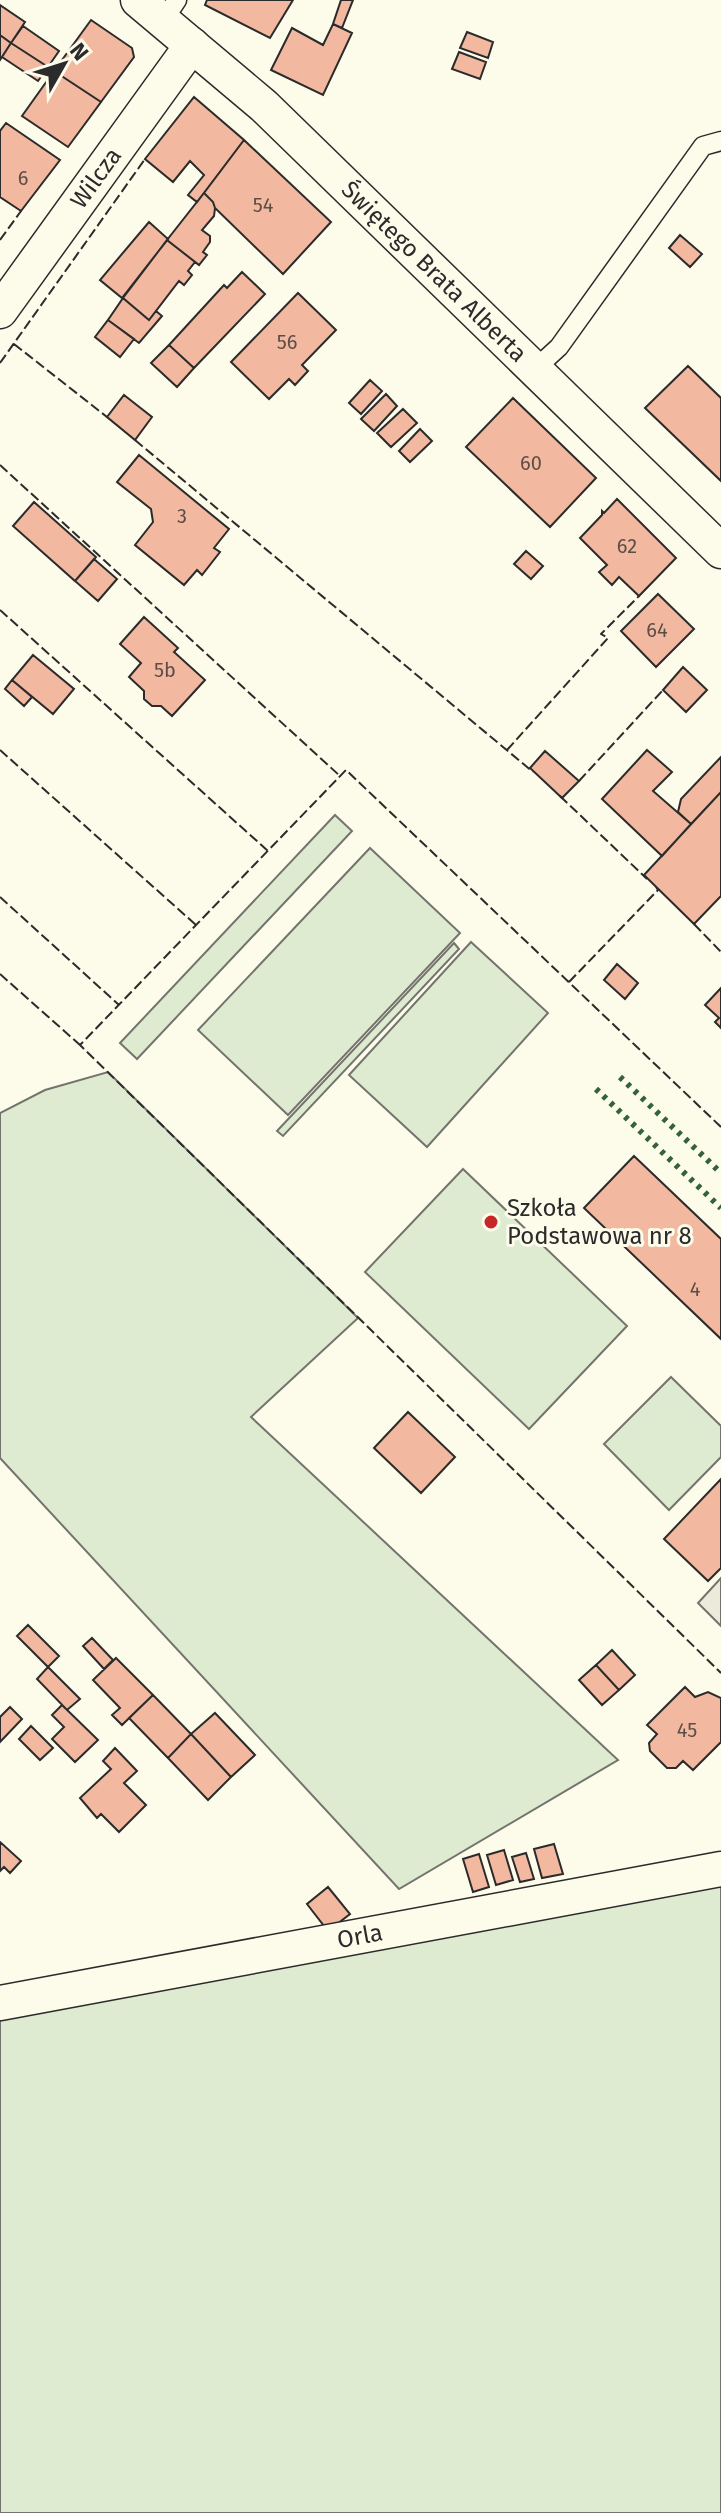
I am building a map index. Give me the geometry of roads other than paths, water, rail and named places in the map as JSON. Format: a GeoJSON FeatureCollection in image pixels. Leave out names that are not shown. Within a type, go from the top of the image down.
{"type":"FeatureCollection","features":[{"type":"Feature","properties":{"kind":"street","name":"Świętego Brata Alberta"},"geometry":{"type":"LineString","coordinates":[[159,7],[192,45],[264,106],[721,551]]}},
{"type":"Feature","properties":{"kind":"street","name":"Wilcza"},"geometry":{"type":"LineString","coordinates":[[0,311],[192,45]]}},
{"type":"Feature","properties":{"kind":"street","name":"Orla"},"geometry":{"type":"LineString","coordinates":[[0,2003],[721,1869]]}},
{"type":"Feature","properties":{"kind":"lane"},"geometry":{"type":"LineString","coordinates":[[534,370],[559,347],[703,146],[721,141]]}},
{"type":"Feature","properties":{"kind":"place","name":"Szkoła Podstawowa nr 8"},"geometry":{"type":"Point","coordinates":[491,1222]}}]}
